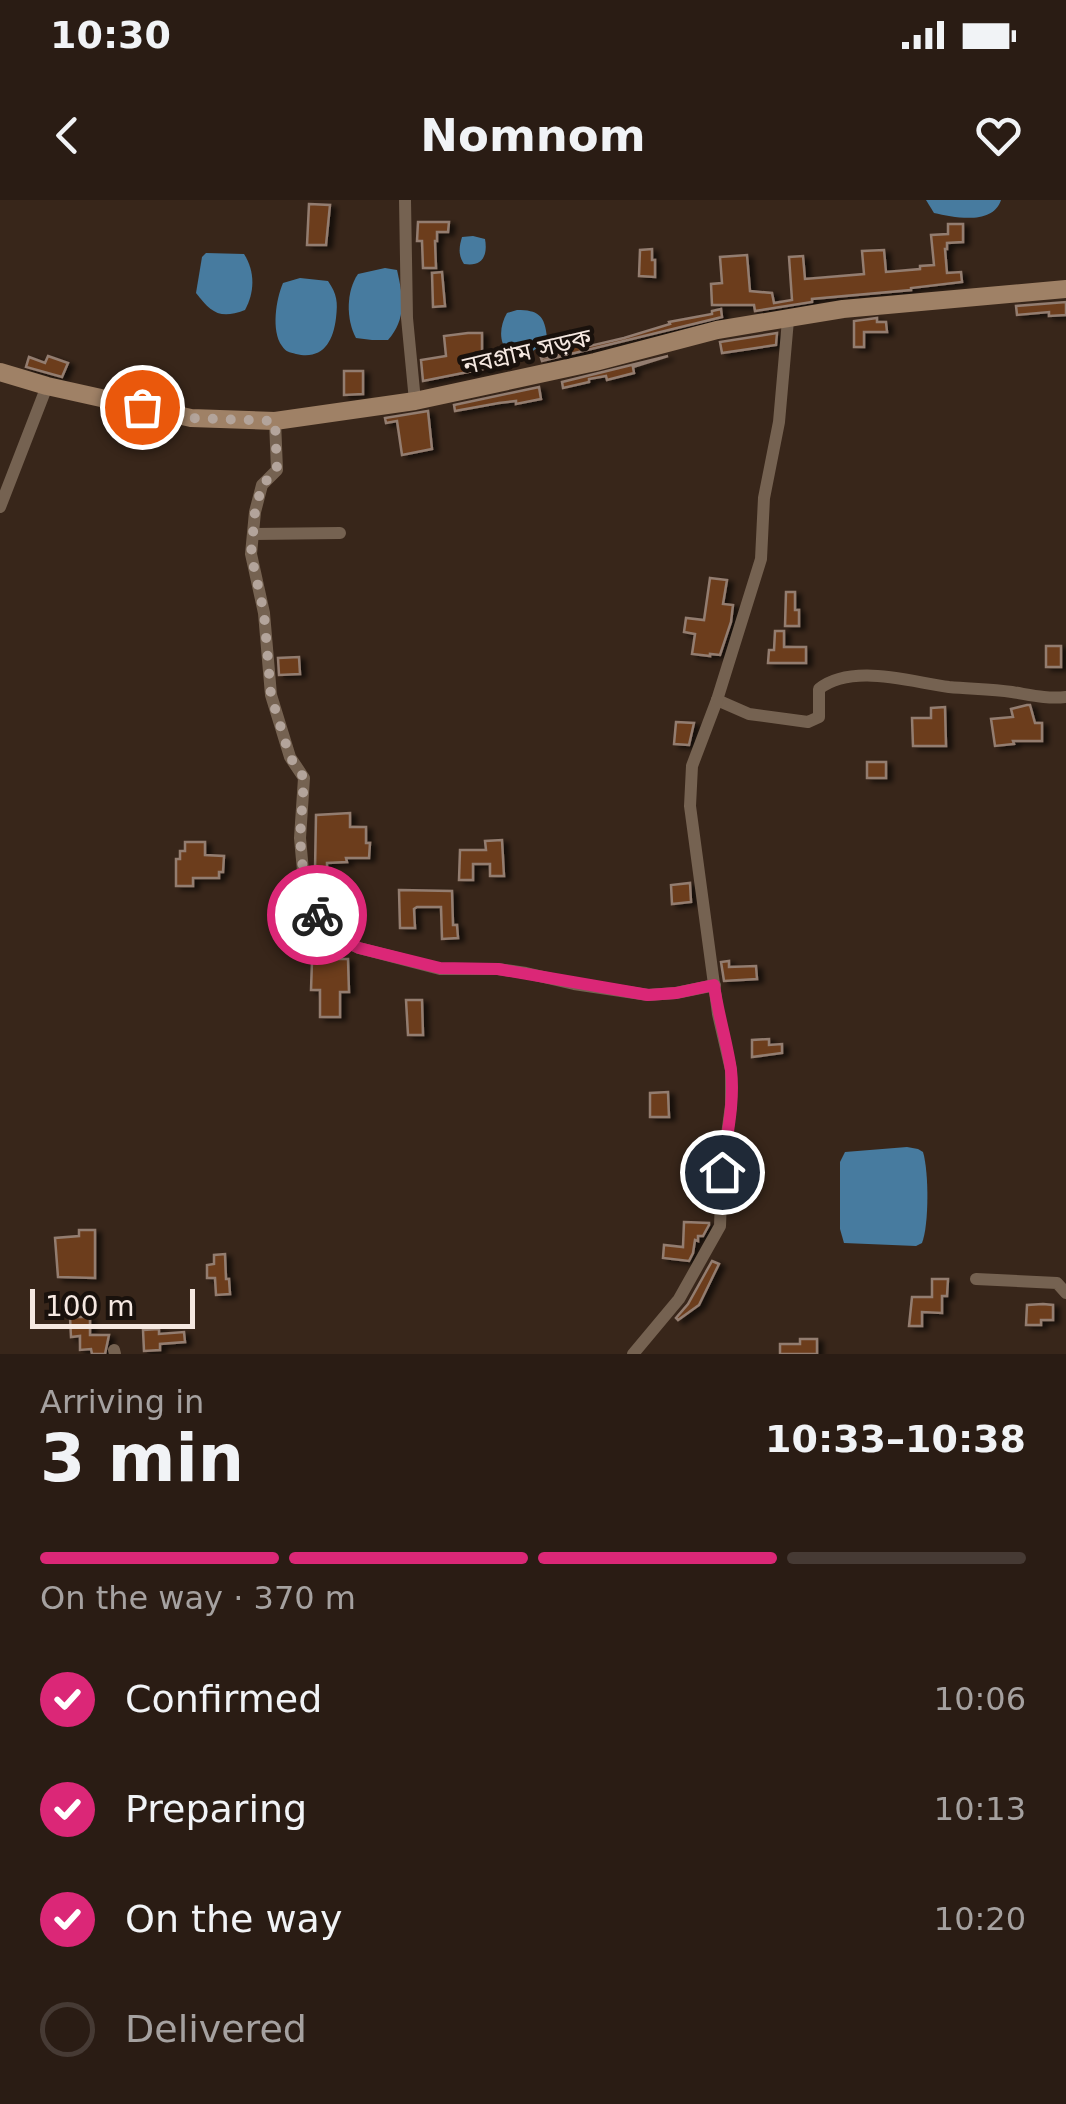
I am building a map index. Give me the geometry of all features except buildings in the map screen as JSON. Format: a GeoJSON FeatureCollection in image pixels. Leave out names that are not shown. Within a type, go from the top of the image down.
{"type":"FeatureCollection","features":[{"type":"Feature","properties":{"kind":"main road","name":"নবগ্রাম সড়ক"},"geometry":{"type":"LineString","coordinates":[[0,372],[191,418],[275,421],[415,402],[717,330],[843,309],[1066,289]]}},
{"type":"Feature","properties":{"kind":"street"},"geometry":{"type":"LineString","coordinates":[[406,200],[407,318],[415,402]]}},
{"type":"Feature","properties":{"kind":"street"},"geometry":{"type":"LineString","coordinates":[[634,1354],[679,1299],[720,1226],[731,1070],[718,1014],[690,806],[692,766],[761,560],[764,498],[778,422],[788,320]]}},
{"type":"Feature","properties":{"kind":"street"},"geometry":{"type":"LineString","coordinates":[[0,507],[48,386]]}},
{"type":"Feature","properties":{"kind":"street"},"geometry":{"type":"LineString","coordinates":[[275,421],[277,470],[262,485],[251,554],[264,613],[271,696],[290,757],[304,778],[300,838],[304,882],[318,920],[327,932],[359,948],[440,968],[498,969],[648,995],[714,985]]}},
{"type":"Feature","properties":{"kind":"street"},"geometry":{"type":"LineString","coordinates":[[253,534],[340,533]]}},
{"type":"Feature","properties":{"kind":"street"},"geometry":{"type":"LineString","coordinates":[[717,700],[749,714],[813,721],[819,717],[819,690],[825,684],[852,676],[1008,691],[1047,699],[1066,697]]}},
{"type":"Feature","properties":{"kind":"street"},"geometry":{"type":"LineString","coordinates":[[976,1279],[1057,1283],[1066,1293]]}},
{"type":"Feature","properties":{"kind":"water"},"geometry":{"type":"Polygon","coordinates":[[[926,200],[1001,200],[990,213],[973,218],[934,213],[926,200]]]}},
{"type":"Feature","properties":{"kind":"water"},"geometry":{"type":"Polygon","coordinates":[[[462,237],[485,239],[486,250],[479,262],[464,264],[460,251],[462,237]]]}},
{"type":"Feature","properties":{"kind":"water"},"geometry":{"type":"Polygon","coordinates":[[[206,253],[244,254],[252,282],[245,310],[216,312],[196,293],[206,253]]]}},
{"type":"Feature","properties":{"kind":"water"},"geometry":{"type":"Polygon","coordinates":[[[385,268],[397,270],[402,298],[398,324],[388,340],[356,338],[349,306],[354,281],[358,274],[385,268]]]}},
{"type":"Feature","properties":{"kind":"water"},"geometry":{"type":"Polygon","coordinates":[[[300,278],[328,281],[337,307],[332,335],[325,348],[305,355],[286,351],[276,324],[283,283],[300,278]]]}},
{"type":"Feature","properties":{"kind":"water"},"geometry":{"type":"Polygon","coordinates":[[[507,313],[535,313],[544,324],[547,338],[528,353],[508,352],[503,343],[501,333],[507,313]]]}},
{"type":"Feature","properties":{"kind":"water"},"geometry":{"type":"Polygon","coordinates":[[[907,1147],[923,1152],[925,1161],[927,1212],[922,1243],[844,1243],[840,1229],[840,1162],[845,1152],[907,1147]]]}},
{"type":"Feature","properties":{"kind":"way so far"},"geometry":{"type":"LineString","coordinates":[[142,407],[191,418],[275,421],[277,470],[262,485],[251,554],[264,613],[271,696],[290,757],[304,778],[300,838],[304,882],[317,915]]}},
{"type":"Feature","properties":{"kind":"route"},"geometry":{"type":"LineString","coordinates":[[317,915],[327,932],[359,948],[440,968],[498,969],[648,995],[714,985],[731,1070],[731,1105],[722,1172]]}}]}
